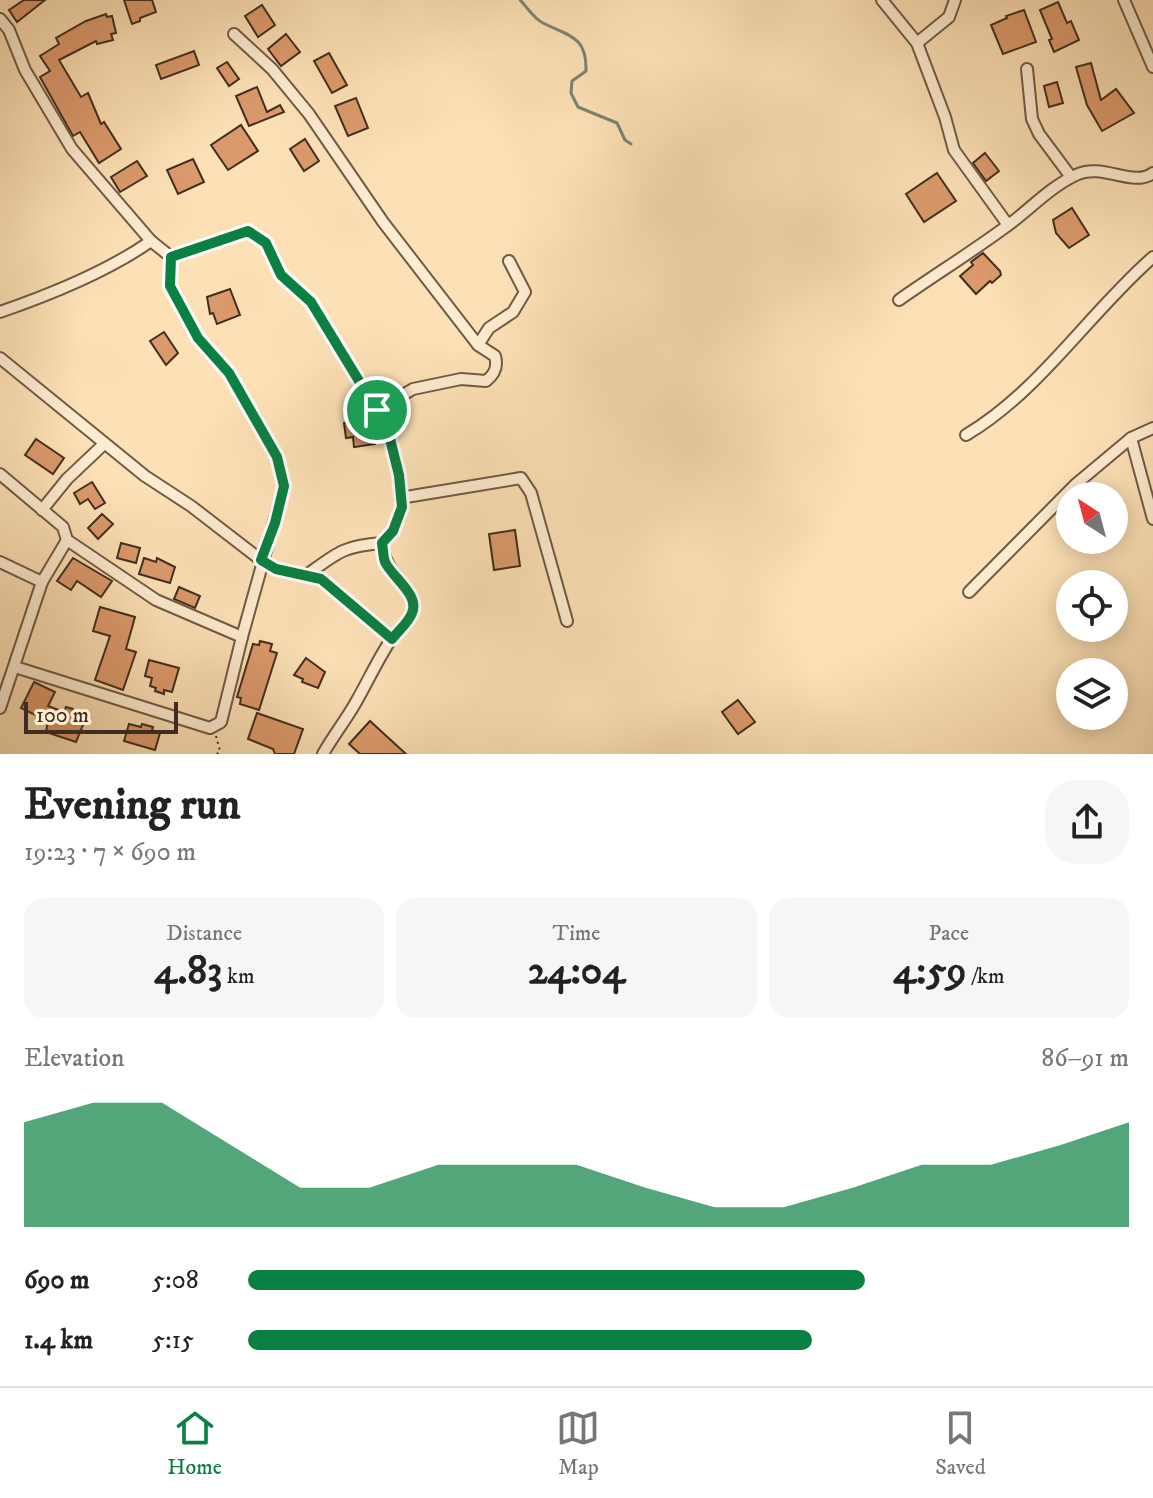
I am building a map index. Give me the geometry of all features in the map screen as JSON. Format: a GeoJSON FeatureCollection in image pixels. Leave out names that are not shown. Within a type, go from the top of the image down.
{"type":"FeatureCollection","features":[{"type":"Feature","properties":{"kind":"street"},"geometry":{"type":"LineString","coordinates":[[882,0],[917,43],[954,150],[1008,225]]}},
{"type":"Feature","properties":{"kind":"street"},"geometry":{"type":"LineString","coordinates":[[917,43],[949,17],[955,0]]}},
{"type":"Feature","properties":{"kind":"street"},"geometry":{"type":"LineString","coordinates":[[1124,0],[1153,67]]}},
{"type":"Feature","properties":{"kind":"street"},"geometry":{"type":"LineString","coordinates":[[0,19],[9,30],[25,70],[72,149],[151,241],[171,257]]}},
{"type":"Feature","properties":{"kind":"street"},"geometry":{"type":"LineString","coordinates":[[234,34],[272,69],[309,114],[375,211],[478,345],[495,356],[495,371],[486,381],[461,379],[413,389],[377,410]]}},
{"type":"Feature","properties":{"kind":"street"},"geometry":{"type":"LineString","coordinates":[[1027,69],[1032,119],[1039,134],[1071,177]]}},
{"type":"Feature","properties":{"kind":"street"},"geometry":{"type":"LineString","coordinates":[[899,300],[1071,177],[1086,170],[1102,170],[1135,179],[1153,173]]}},
{"type":"Feature","properties":{"kind":"street"},"geometry":{"type":"LineString","coordinates":[[171,257],[248,231],[266,243],[281,275],[311,302],[387,427],[399,475],[402,507],[393,531],[382,543],[356,545],[342,550],[308,574]]}},
{"type":"Feature","properties":{"kind":"street"},"geometry":{"type":"LineString","coordinates":[[0,312],[70,284],[134,253],[151,241]]}},
{"type":"Feature","properties":{"kind":"street"},"geometry":{"type":"LineString","coordinates":[[15,667],[214,727],[221,722],[261,560],[284,486],[277,457],[229,373],[198,338],[170,286],[171,257]]}},
{"type":"Feature","properties":{"kind":"street"},"geometry":{"type":"LineString","coordinates":[[966,435],[994,418],[1153,257]]}},
{"type":"Feature","properties":{"kind":"street"},"geometry":{"type":"LineString","coordinates":[[478,345],[489,328],[513,312],[524,298],[523,285],[509,261]]}},
{"type":"Feature","properties":{"kind":"street"},"geometry":{"type":"LineString","coordinates":[[0,358],[145,476],[191,506],[261,560],[276,569],[308,574],[331,585],[392,639]]}},
{"type":"Feature","properties":{"kind":"street"},"geometry":{"type":"LineString","coordinates":[[969,592],[1076,484],[1131,438],[1153,428]]}},
{"type":"Feature","properties":{"kind":"street"},"geometry":{"type":"LineString","coordinates":[[1131,438],[1153,519]]}},
{"type":"Feature","properties":{"kind":"street"},"geometry":{"type":"LineString","coordinates":[[42,510],[67,479],[104,444]]}},
{"type":"Feature","properties":{"kind":"street"},"geometry":{"type":"LineString","coordinates":[[0,474],[63,527],[67,540],[156,600],[242,637]]}},
{"type":"Feature","properties":{"kind":"street"},"geometry":{"type":"LineString","coordinates":[[400,498],[521,478],[531,493],[567,621]]}},
{"type":"Feature","properties":{"kind":"street"},"geometry":{"type":"LineString","coordinates":[[0,708],[42,582],[67,540]]}},
{"type":"Feature","properties":{"kind":"street"},"geometry":{"type":"LineString","coordinates":[[323,754],[392,639],[412,614],[414,606],[410,596],[385,562],[382,543]]}},
{"type":"Feature","properties":{"kind":"street"},"geometry":{"type":"LineString","coordinates":[[0,562],[42,582]]}},
{"type":"Feature","properties":{"kind":"path"},"geometry":{"type":"LineString","coordinates":[[214,727],[220,751],[217,754]]}},
{"type":"Feature","properties":{"kind":"building"},"geometry":{"type":"Polygon","coordinates":[[[24,0],[45,0],[17,22],[9,10],[24,0]]]}},
{"type":"Feature","properties":{"kind":"building"},"geometry":{"type":"Polygon","coordinates":[[[124,0],[152,0],[156,12],[132,24],[124,0]]]}},
{"type":"Feature","properties":{"kind":"building"},"geometry":{"type":"Polygon","coordinates":[[[1058,2],[1079,40],[1054,52],[1040,10],[1058,2]]]}},
{"type":"Feature","properties":{"kind":"building"},"geometry":{"type":"Polygon","coordinates":[[[262,5],[275,25],[258,37],[245,16],[262,5]]]}},
{"type":"Feature","properties":{"kind":"building"},"geometry":{"type":"Polygon","coordinates":[[[1024,10],[1036,42],[1003,54],[991,25],[1024,10]]]}},
{"type":"Feature","properties":{"kind":"building"},"geometry":{"type":"Polygon","coordinates":[[[106,14],[107,17],[112,16],[116,33],[111,34],[113,40],[97,44],[96,41],[59,60],[81,97],[88,93],[101,124],[104,122],[121,149],[99,163],[80,132],[73,136],[40,77],[50,71],[40,56],[59,44],[56,38],[106,14]]]}},
{"type":"Feature","properties":{"kind":"building"},"geometry":{"type":"Polygon","coordinates":[[[286,34],[300,52],[281,66],[268,49],[286,34]]]}},
{"type":"Feature","properties":{"kind":"building"},"geometry":{"type":"Polygon","coordinates":[[[194,51],[199,65],[161,79],[156,65],[194,51]]]}},
{"type":"Feature","properties":{"kind":"building"},"geometry":{"type":"Polygon","coordinates":[[[329,53],[347,85],[332,93],[314,61],[329,53]]]}},
{"type":"Feature","properties":{"kind":"building"},"geometry":{"type":"Polygon","coordinates":[[[227,62],[239,79],[229,86],[217,68],[227,62]]]}},
{"type":"Feature","properties":{"kind":"building"},"geometry":{"type":"Polygon","coordinates":[[[1091,63],[1101,100],[1116,89],[1134,113],[1102,131],[1087,105],[1076,67],[1091,63]]]}},
{"type":"Feature","properties":{"kind":"building"},"geometry":{"type":"Polygon","coordinates":[[[1057,82],[1063,103],[1049,107],[1044,86],[1057,82]]]}},
{"type":"Feature","properties":{"kind":"building"},"geometry":{"type":"Polygon","coordinates":[[[257,87],[267,112],[280,105],[284,112],[249,126],[236,96],[257,87]]]}},
{"type":"Feature","properties":{"kind":"building"},"geometry":{"type":"Polygon","coordinates":[[[356,98],[368,128],[348,136],[335,106],[356,98]]]}},
{"type":"Feature","properties":{"kind":"building"},"geometry":{"type":"Polygon","coordinates":[[[241,125],[258,151],[228,170],[211,145],[241,125]]]}},
{"type":"Feature","properties":{"kind":"building"},"geometry":{"type":"Polygon","coordinates":[[[305,139],[319,161],[304,171],[290,149],[305,139]]]}},
{"type":"Feature","properties":{"kind":"building"},"geometry":{"type":"Polygon","coordinates":[[[985,153],[999,171],[986,181],[973,163],[985,153]]]}},
{"type":"Feature","properties":{"kind":"building"},"geometry":{"type":"Polygon","coordinates":[[[193,159],[204,182],[178,194],[167,170],[193,159]]]}},
{"type":"Feature","properties":{"kind":"building"},"geometry":{"type":"Polygon","coordinates":[[[137,161],[147,176],[120,192],[111,177],[137,161]]]}},
{"type":"Feature","properties":{"kind":"building"},"geometry":{"type":"Polygon","coordinates":[[[937,173],[956,201],[924,222],[906,194],[937,173]]]}},
{"type":"Feature","properties":{"kind":"building"},"geometry":{"type":"Polygon","coordinates":[[[1072,208],[1089,235],[1069,248],[1056,233],[1053,220],[1072,208]]]}},
{"type":"Feature","properties":{"kind":"building"},"geometry":{"type":"Polygon","coordinates":[[[983,253],[1001,275],[976,294],[960,276],[983,253]]]}},
{"type":"Feature","properties":{"kind":"building"},"geometry":{"type":"Polygon","coordinates":[[[230,289],[240,315],[217,324],[213,313],[210,314],[207,297],[230,289]]]}},
{"type":"Feature","properties":{"kind":"building"},"geometry":{"type":"Polygon","coordinates":[[[164,332],[178,353],[166,365],[150,341],[164,332]]]}},
{"type":"Feature","properties":{"kind":"building"},"geometry":{"type":"Polygon","coordinates":[[[367,409],[372,418],[375,444],[354,447],[353,437],[346,438],[344,423],[351,422],[350,412],[367,409]]]}},
{"type":"Feature","properties":{"kind":"building"},"geometry":{"type":"Polygon","coordinates":[[[36,439],[64,458],[53,474],[25,455],[36,439]]]}},
{"type":"Feature","properties":{"kind":"building"},"geometry":{"type":"Polygon","coordinates":[[[92,482],[105,503],[95,509],[88,499],[80,504],[74,493],[92,482]]]}},
{"type":"Feature","properties":{"kind":"building"},"geometry":{"type":"Polygon","coordinates":[[[102,514],[113,524],[98,539],[88,528],[102,514]]]}},
{"type":"Feature","properties":{"kind":"building"},"geometry":{"type":"Polygon","coordinates":[[[515,530],[520,566],[494,570],[489,534],[515,530]]]}},
{"type":"Feature","properties":{"kind":"building"},"geometry":{"type":"Polygon","coordinates":[[[121,543],[140,548],[136,563],[117,558],[121,543]]]}},
{"type":"Feature","properties":{"kind":"building"},"geometry":{"type":"Polygon","coordinates":[[[73,558],[112,581],[101,597],[77,581],[71,590],[57,581],[73,558]]]}},
{"type":"Feature","properties":{"kind":"building"},"geometry":{"type":"Polygon","coordinates":[[[144,558],[156,562],[157,558],[175,567],[170,583],[139,574],[144,558]]]}},
{"type":"Feature","properties":{"kind":"building"},"geometry":{"type":"Polygon","coordinates":[[[179,587],[200,596],[195,608],[174,599],[179,587]]]}},
{"type":"Feature","properties":{"kind":"building"},"geometry":{"type":"Polygon","coordinates":[[[100,607],[135,617],[126,649],[136,652],[123,690],[95,680],[110,636],[93,631],[100,607]]]}},
{"type":"Feature","properties":{"kind":"building"},"geometry":{"type":"Polygon","coordinates":[[[260,641],[272,644],[270,651],[277,653],[259,710],[240,704],[241,698],[237,697],[253,644],[259,645],[260,641]]]}},
{"type":"Feature","properties":{"kind":"building"},"geometry":{"type":"Polygon","coordinates":[[[306,658],[325,672],[318,688],[294,675],[306,658]]]}},
{"type":"Feature","properties":{"kind":"building"},"geometry":{"type":"Polygon","coordinates":[[[149,660],[179,668],[172,692],[164,690],[164,694],[150,686],[152,678],[145,676],[149,660]]]}},
{"type":"Feature","properties":{"kind":"building"},"geometry":{"type":"Polygon","coordinates":[[[34,682],[55,692],[48,706],[64,712],[66,707],[73,709],[72,713],[81,719],[83,725],[76,742],[46,732],[48,721],[21,708],[34,682]]]}},
{"type":"Feature","properties":{"kind":"building"},"geometry":{"type":"Polygon","coordinates":[[[738,700],[755,722],[738,734],[722,712],[738,700]]]}},
{"type":"Feature","properties":{"kind":"building"},"geometry":{"type":"Polygon","coordinates":[[[257,713],[303,729],[294,754],[275,754],[273,749],[248,739],[257,713]]]}},
{"type":"Feature","properties":{"kind":"building"},"geometry":{"type":"Polygon","coordinates":[[[370,721],[406,754],[360,754],[349,744],[370,721]]]}},
{"type":"Feature","properties":{"kind":"building"},"geometry":{"type":"Polygon","coordinates":[[[129,724],[153,727],[152,730],[160,733],[155,750],[124,741],[129,724]]]}},
{"type":"Feature","properties":{"kind":"waterway"},"geometry":{"type":"LineString","coordinates":[[520,0],[540,21],[580,44],[586,59],[586,71],[572,81],[571,93],[578,107],[617,123],[625,140],[631,144]]}},
{"type":"Feature","properties":{"kind":"route"},"geometry":{"type":"LineString","coordinates":[[248,231],[266,243],[281,275],[311,302],[377,410],[387,427],[399,475],[402,507],[393,531],[382,543],[383,555],[414,606],[412,614],[392,639],[331,585],[308,574],[276,569],[261,560],[284,486],[277,457],[229,373],[198,338],[170,286],[171,257],[248,231]]}}]}
